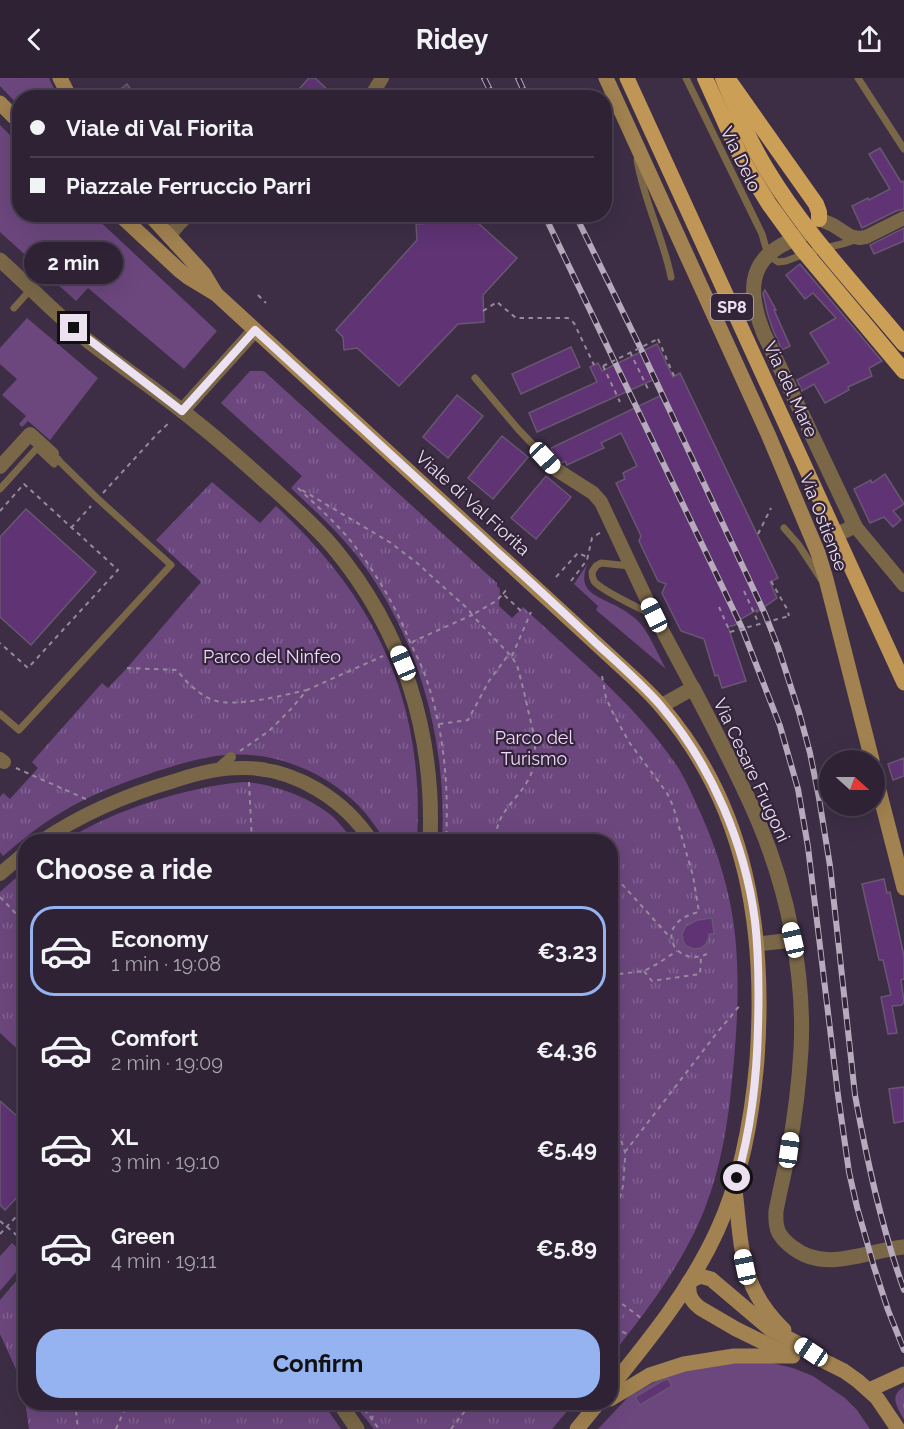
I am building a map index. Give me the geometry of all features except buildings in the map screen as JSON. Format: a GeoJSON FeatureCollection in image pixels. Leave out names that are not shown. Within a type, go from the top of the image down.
{"type":"FeatureCollection","features":[{"type":"Feature","properties":{"kind":"highway"},"geometry":{"type":"LineString","coordinates":[[705,78],[738,152],[769,204],[801,248],[904,371]]}},
{"type":"Feature","properties":{"kind":"highway"},"geometry":{"type":"LineString","coordinates":[[725,78],[816,204],[819,219]]}},
{"type":"Feature","properties":{"kind":"highway"},"geometry":{"type":"LineString","coordinates":[[725,78],[734,105],[756,151],[788,202],[904,344]]}},
{"type":"Feature","properties":{"kind":"main road","name":"Via del Mare"},"geometry":{"type":"LineString","coordinates":[[627,78],[904,683]]}},
{"type":"Feature","properties":{"kind":"main road","name":"Via Ostiense"},"geometry":{"type":"LineString","coordinates":[[612,91],[773,445],[819,553],[869,750]]}},
{"type":"Feature","properties":{"kind":"main road"},"geometry":{"type":"LineString","coordinates":[[0,103],[12,115]]}},
{"type":"Feature","properties":{"kind":"main road"},"geometry":{"type":"LineString","coordinates":[[128,222],[179,270],[216,294]]}},
{"type":"Feature","properties":{"kind":"main road"},"geometry":{"type":"LineString","coordinates":[[156,222],[204,274],[216,294]]}},
{"type":"Feature","properties":{"kind":"main road","name":"Viale di Val Fiorita"},"geometry":{"type":"LineString","coordinates":[[216,294],[540,591],[661,706],[686,739],[701,764],[729,820],[747,878],[757,944],[759,1013],[756,1068],[747,1137],[735,1184],[705,1257],[652,1334],[618,1378]]}},
{"type":"Feature","properties":{"kind":"main road"},"geometry":{"type":"LineString","coordinates":[[885,814],[904,888]]}},
{"type":"Feature","properties":{"kind":"main road"},"geometry":{"type":"LineString","coordinates":[[735,1184],[742,1254],[748,1278],[754,1292],[795,1350]]}},
{"type":"Feature","properties":{"kind":"main road"},"geometry":{"type":"LineString","coordinates":[[795,1350],[711,1279],[700,1276],[689,1282],[690,1298],[695,1304],[736,1329],[824,1361],[849,1375],[869,1390],[885,1408],[898,1429]]}},
{"type":"Feature","properties":{"kind":"main road"},"geometry":{"type":"LineString","coordinates":[[618,1394],[650,1375],[684,1364],[795,1350]]}},
{"type":"Feature","properties":{"kind":"main road"},"geometry":{"type":"LineString","coordinates":[[869,1390],[904,1374]]}},
{"type":"Feature","properties":{"kind":"main road"},"geometry":{"type":"LineString","coordinates":[[577,1429],[594,1410]]}},
{"type":"Feature","properties":{"kind":"street"},"geometry":{"type":"LineString","coordinates":[[904,218],[866,237],[859,238],[850,236],[819,219],[813,229],[768,255],[759,267],[753,283],[753,296],[758,318],[768,342],[855,526],[904,585]]}},
{"type":"Feature","properties":{"kind":"street"},"geometry":{"type":"LineString","coordinates":[[169,236],[181,222]]}},
{"type":"Feature","properties":{"kind":"street"},"geometry":{"type":"LineString","coordinates":[[0,260],[87,339],[182,411],[246,464],[326,539],[346,563],[374,607],[400,657],[415,700],[429,776],[430,834]]}},
{"type":"Feature","properties":{"kind":"street"},"geometry":{"type":"LineString","coordinates":[[182,411],[255,330]]}},
{"type":"Feature","properties":{"kind":"street"},"geometry":{"type":"LineString","coordinates":[[0,467],[30,434],[55,456]]}},
{"type":"Feature","properties":{"kind":"street"},"geometry":{"type":"LineString","coordinates":[[557,470],[593,493],[605,509],[654,615],[693,688],[661,706]]}},
{"type":"Feature","properties":{"kind":"street"},"geometry":{"type":"LineString","coordinates":[[836,536],[855,526]]}},
{"type":"Feature","properties":{"kind":"street","name":"Via Cesare Frugoni"},"geometry":{"type":"LineString","coordinates":[[693,688],[760,826],[775,867],[793,940],[798,978],[801,1051],[789,1150],[776,1211],[776,1228],[781,1237],[794,1249],[802,1254],[819,1258],[844,1260],[903,1247]]}},
{"type":"Feature","properties":{"kind":"street"},"geometry":{"type":"LineString","coordinates":[[216,770],[231,757]]}},
{"type":"Feature","properties":{"kind":"street"},"geometry":{"type":"LineString","coordinates":[[52,834],[101,806],[159,785],[216,770],[243,767],[262,769],[299,781],[322,793],[340,805],[358,822],[366,834]]}},
{"type":"Feature","properties":{"kind":"street"},"geometry":{"type":"LineString","coordinates":[[0,874],[18,859]]}},
{"type":"Feature","properties":{"kind":"street"},"geometry":{"type":"LineString","coordinates":[[757,944],[793,940]]}},
{"type":"Feature","properties":{"kind":"street"},"geometry":{"type":"LineString","coordinates":[[344,1410],[357,1429]]}},
{"type":"Feature","properties":{"kind":"lane","name":"Via Delo"},"geometry":{"type":"LineString","coordinates":[[686,78],[762,234],[768,255]]}},
{"type":"Feature","properties":{"kind":"lane"},"geometry":{"type":"LineString","coordinates":[[858,78],[904,149]]}},
{"type":"Feature","properties":{"kind":"lane"},"geometry":{"type":"LineString","coordinates":[[634,137],[645,195],[671,277]]}},
{"type":"Feature","properties":{"kind":"lane"},"geometry":{"type":"LineString","coordinates":[[768,255],[778,262],[786,261],[859,238]]}},
{"type":"Feature","properties":{"kind":"lane"},"geometry":{"type":"LineString","coordinates":[[15,308],[31,289]]}},
{"type":"Feature","properties":{"kind":"lane"},"geometry":{"type":"LineString","coordinates":[[475,378],[518,429],[557,470]]}},
{"type":"Feature","properties":{"kind":"lane"},"geometry":{"type":"LineString","coordinates":[[0,489],[37,448],[54,464],[55,456]]}},
{"type":"Feature","properties":{"kind":"lane"},"geometry":{"type":"LineString","coordinates":[[0,714],[19,730],[171,565],[98,499],[55,456]]}},
{"type":"Feature","properties":{"kind":"lane"},"geometry":{"type":"LineString","coordinates":[[783,528],[798,543],[830,594]]}},
{"type":"Feature","properties":{"kind":"lane"},"geometry":{"type":"LineString","coordinates":[[630,566],[601,563],[592,572],[593,580],[603,588],[654,615]]}},
{"type":"Feature","properties":{"kind":"path"},"geometry":{"type":"LineString","coordinates":[[258,295],[266,303]]}},
{"type":"Feature","properties":{"kind":"path"},"geometry":{"type":"LineString","coordinates":[[483,311],[497,302],[516,318],[568,318],[574,323],[594,365]]}},
{"type":"Feature","properties":{"kind":"path"},"geometry":{"type":"LineString","coordinates":[[620,402],[603,366],[630,352],[658,339],[674,376]]}},
{"type":"Feature","properties":{"kind":"path"},"geometry":{"type":"LineString","coordinates":[[630,352],[648,389]]}},
{"type":"Feature","properties":{"kind":"path"},"geometry":{"type":"LineString","coordinates":[[105,492],[158,433],[182,411]]}},
{"type":"Feature","properties":{"kind":"path"},"geometry":{"type":"LineString","coordinates":[[0,511],[24,484],[118,570],[28,668],[0,643]]}},
{"type":"Feature","properties":{"kind":"path"},"geometry":{"type":"LineString","coordinates":[[292,484],[400,550],[417,563],[469,610],[510,655],[517,666],[536,741],[536,756],[527,782],[498,821],[495,834]]}},
{"type":"Feature","properties":{"kind":"path"},"geometry":{"type":"LineString","coordinates":[[71,528],[91,507]]}},
{"type":"Feature","properties":{"kind":"path"},"geometry":{"type":"LineString","coordinates":[[758,534],[771,508]]}},
{"type":"Feature","properties":{"kind":"path"},"geometry":{"type":"LineString","coordinates":[[571,580],[587,560],[592,538],[603,530]]}},
{"type":"Feature","properties":{"kind":"path"},"geometry":{"type":"LineString","coordinates":[[556,577],[578,554],[587,557]]}},
{"type":"Feature","properties":{"kind":"path"},"geometry":{"type":"LineString","coordinates":[[719,607],[730,632],[789,616],[771,581]]}},
{"type":"Feature","properties":{"kind":"path"},"geometry":{"type":"LineString","coordinates":[[411,645],[414,641],[496,602],[507,589]]}},
{"type":"Feature","properties":{"kind":"path"},"geometry":{"type":"LineString","coordinates":[[744,591],[759,624]]}},
{"type":"Feature","properties":{"kind":"path"},"geometry":{"type":"LineString","coordinates":[[503,594],[521,610]]}},
{"type":"Feature","properties":{"kind":"path"},"geometry":{"type":"LineString","coordinates":[[438,724],[468,720],[489,681],[510,655],[531,612]]}},
{"type":"Feature","properties":{"kind":"path"},"geometry":{"type":"LineString","coordinates":[[128,668],[177,670],[189,685],[215,700],[252,701],[307,690],[386,655]]}},
{"type":"Feature","properties":{"kind":"path"},"geometry":{"type":"LineString","coordinates":[[602,676],[606,698],[613,713],[629,741],[667,793],[673,806],[693,876],[699,912],[686,915],[675,924],[673,943],[684,956],[701,957],[707,954]]}},
{"type":"Feature","properties":{"kind":"path"},"geometry":{"type":"LineString","coordinates":[[231,757],[269,731],[307,690]]}},
{"type":"Feature","properties":{"kind":"path"},"geometry":{"type":"LineString","coordinates":[[2,760],[101,806]]}},
{"type":"Feature","properties":{"kind":"path"},"geometry":{"type":"LineString","coordinates":[[249,779],[252,834]]}},
{"type":"Feature","properties":{"kind":"path"},"geometry":{"type":"LineString","coordinates":[[518,834],[549,834]]}},
{"type":"Feature","properties":{"kind":"path"},"geometry":{"type":"LineString","coordinates":[[618,880],[672,937]]}},
{"type":"Feature","properties":{"kind":"path"},"geometry":{"type":"LineString","coordinates":[[0,897],[18,916]]}},
{"type":"Feature","properties":{"kind":"path"},"geometry":{"type":"LineString","coordinates":[[618,974],[644,971],[677,950]]}},
{"type":"Feature","properties":{"kind":"path"},"geometry":{"type":"LineString","coordinates":[[644,971],[652,981],[700,974],[701,957]]}},
{"type":"Feature","properties":{"kind":"path"},"geometry":{"type":"LineString","coordinates":[[625,1152],[741,1004]]}},
{"type":"Feature","properties":{"kind":"path"},"geometry":{"type":"LineString","coordinates":[[618,1131],[625,1152],[623,1186],[618,1205]]}},
{"type":"Feature","properties":{"kind":"path"},"geometry":{"type":"LineString","coordinates":[[0,1234],[18,1215]]}},
{"type":"Feature","properties":{"kind":"path"},"geometry":{"type":"LineString","coordinates":[[0,1221],[18,1237]]}},
{"type":"Feature","properties":{"kind":"path"},"geometry":{"type":"LineString","coordinates":[[618,1301],[641,1318]]}},
{"type":"Feature","properties":{"kind":"path"},"geometry":{"type":"LineString","coordinates":[[618,1329],[630,1335]]}},
{"type":"Feature","properties":{"kind":"path"},"geometry":{"type":"LineString","coordinates":[[76,1410],[78,1429]]}},
{"type":"Feature","properties":{"kind":"path"},"geometry":{"type":"LineString","coordinates":[[116,1429],[124,1410]]}},
{"type":"Feature","properties":{"kind":"path"},"geometry":{"type":"LineString","coordinates":[[364,1410],[379,1429]]}},
{"type":"Feature","properties":{"kind":"path"},"geometry":{"type":"LineString","coordinates":[[372,1421],[374,1410]]}},
{"type":"Feature","properties":{"kind":"path"},"geometry":{"type":"LineString","coordinates":[[451,1429],[466,1410]]}},
{"type":"Feature","properties":{"kind":"green space"},"geometry":{"type":"Polygon","coordinates":[[[0,78],[49,78],[55,90],[12,90],[12,99],[0,86],[0,78]]]}},
{"type":"Feature","properties":{"kind":"green space"},"geometry":{"type":"Polygon","coordinates":[[[0,125],[12,137],[12,222],[100,222],[217,331],[184,369],[88,288],[76,301],[0,232],[0,125]]]}},
{"type":"Feature","properties":{"kind":"green space"},"geometry":{"type":"Polygon","coordinates":[[[27,318],[98,378],[50,440],[28,421],[22,427],[19,424],[26,416],[2,395],[17,379],[0,364],[0,348],[27,318]]]}},
{"type":"Feature","properties":{"kind":"green space","name":"Parco del Turismo"},"geometry":{"type":"Polygon","coordinates":[[[250,371],[265,372],[497,583],[500,589],[499,606],[512,618],[523,607],[626,703],[679,769],[707,828],[723,873],[735,935],[737,1008],[726,1129],[711,1192],[687,1248],[651,1304],[618,1347],[618,834],[442,834],[440,768],[434,732],[415,661],[401,628],[363,564],[338,534],[291,488],[302,476],[221,403],[250,371]]]}},
{"type":"Feature","properties":{"kind":"green space","name":"Parco del Ninfeo"},"geometry":{"type":"Polygon","coordinates":[[[212,482],[260,523],[276,506],[311,542],[342,578],[367,617],[387,657],[403,699],[413,743],[417,791],[417,834],[381,834],[358,805],[345,793],[314,773],[297,766],[262,756],[225,755],[198,759],[154,772],[96,794],[30,834],[18,834],[18,843],[3,856],[0,852],[0,797],[3,793],[10,799],[38,768],[32,762],[102,683],[108,688],[127,668],[201,582],[156,540],[212,482]]]}},
{"type":"Feature","properties":{"kind":"green space"},"geometry":{"type":"Polygon","coordinates":[[[588,563],[585,573],[587,588],[622,609],[642,625],[666,669],[596,610],[598,606],[574,584],[588,563]]]}},
{"type":"Feature","properties":{"kind":"green space"},"geometry":{"type":"Polygon","coordinates":[[[255,783],[302,797],[332,816],[348,834],[76,834],[127,810],[175,795],[223,784],[255,783]]]}},
{"type":"Feature","properties":{"kind":"green space"},"geometry":{"type":"Polygon","coordinates":[[[18,876],[18,1050],[0,1033],[0,892],[18,876]]]}},
{"type":"Feature","properties":{"kind":"green space"},"geometry":{"type":"Polygon","coordinates":[[[12,1243],[18,1249],[18,1270],[0,1291],[0,1256],[12,1243]]]}},
{"type":"Feature","properties":{"kind":"green space"},"geometry":{"type":"Polygon","coordinates":[[[18,1279],[18,1374],[0,1334],[0,1300],[18,1279]]]}},
{"type":"Feature","properties":{"kind":"green space"},"geometry":{"type":"Polygon","coordinates":[[[768,1362],[813,1376],[845,1398],[857,1410],[870,1429],[598,1429],[629,1396],[674,1371],[715,1363],[768,1362]]]}},
{"type":"Feature","properties":{"kind":"green space"},"geometry":{"type":"Polygon","coordinates":[[[904,1387],[904,1420],[895,1398],[899,1390],[904,1387]]]}},
{"type":"Feature","properties":{"kind":"green space"},"geometry":{"type":"Polygon","coordinates":[[[26,1410],[328,1410],[341,1429],[29,1429],[26,1410]]]}},
{"type":"Feature","properties":{"kind":"green space"},"geometry":{"type":"Polygon","coordinates":[[[359,1410],[568,1410],[552,1429],[374,1429],[359,1410]]]}},
{"type":"Feature","properties":{"kind":"railway"},"geometry":{"type":"LineString","coordinates":[[484,78],[490,90]]}},
{"type":"Feature","properties":{"kind":"railway"},"geometry":{"type":"LineString","coordinates":[[518,78],[523,90]]}},
{"type":"Feature","properties":{"kind":"railway"},"geometry":{"type":"LineString","coordinates":[[548,222],[742,628],[780,726],[798,789],[808,847],[849,1172],[874,1267],[904,1350]]}},
{"type":"Feature","properties":{"kind":"railway"},"geometry":{"type":"LineString","coordinates":[[579,222],[765,614],[799,712],[810,753],[830,866],[855,1095],[875,1193],[904,1290]]}},
{"type":"Feature","properties":{"kind":"route"},"geometry":{"type":"LineString","coordinates":[[74,328],[182,411],[255,330],[570,618],[661,706],[693,750],[724,808],[738,846],[752,901],[758,965],[757,1051],[749,1123],[737,1178]]}}]}
